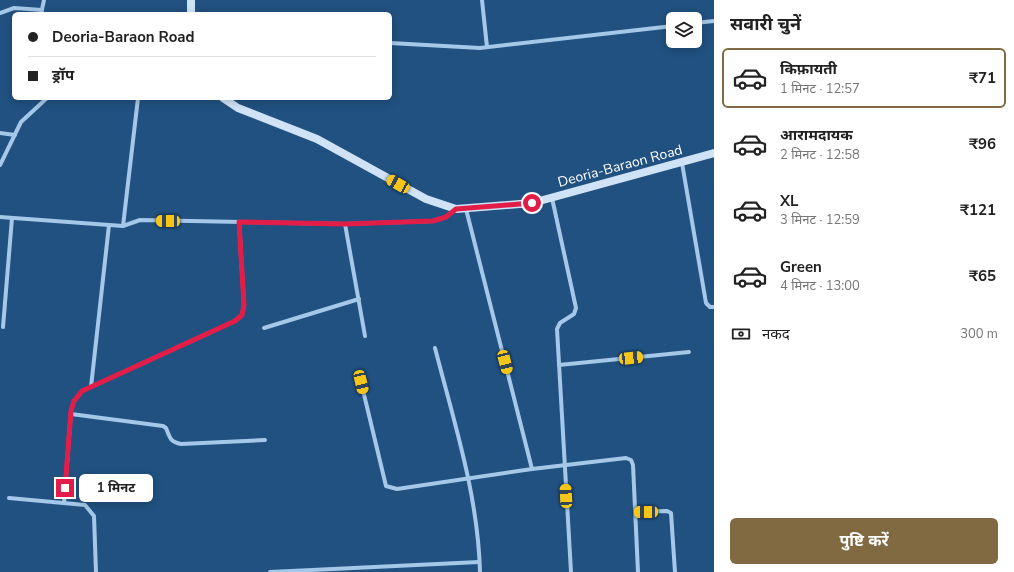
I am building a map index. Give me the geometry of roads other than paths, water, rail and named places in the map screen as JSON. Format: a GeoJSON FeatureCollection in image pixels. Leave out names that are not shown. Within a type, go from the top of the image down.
{"type":"FeatureCollection","features":[{"type":"Feature","properties":{"kind":"street"},"geometry":{"type":"LineString","coordinates":[[0,13],[14,8],[42,12],[44,0]]}},
{"type":"Feature","properties":{"kind":"street"},"geometry":{"type":"LineString","coordinates":[[191,12],[192,0]]}},
{"type":"Feature","properties":{"kind":"street"},"geometry":{"type":"LineString","coordinates":[[482,0],[487,47]]}},
{"type":"Feature","properties":{"kind":"street"},"geometry":{"type":"LineString","coordinates":[[702,22],[714,21]]}},
{"type":"Feature","properties":{"kind":"street"},"geometry":{"type":"LineString","coordinates":[[392,43],[466,48],[487,47],[666,27]]}},
{"type":"Feature","properties":{"kind":"street"},"geometry":{"type":"LineString","coordinates":[[0,166],[21,122],[45,100]]}},
{"type":"Feature","properties":{"kind":"street"},"geometry":{"type":"LineString","coordinates":[[123,226],[138,100]]}},
{"type":"Feature","properties":{"kind":"street","name":"Deoria-Baraon Road"},"geometry":{"type":"LineString","coordinates":[[226,100],[238,108],[317,139],[426,199],[456,209],[532,203],[714,153]]}},
{"type":"Feature","properties":{"kind":"street"},"geometry":{"type":"LineString","coordinates":[[0,133],[15,135]]}},
{"type":"Feature","properties":{"kind":"street"},"geometry":{"type":"LineString","coordinates":[[682,163],[706,303],[710,307],[714,307]]}},
{"type":"Feature","properties":{"kind":"street"},"geometry":{"type":"LineString","coordinates":[[552,197],[576,308],[574,314],[560,323],[557,329],[571,572]]}},
{"type":"Feature","properties":{"kind":"street"},"geometry":{"type":"LineString","coordinates":[[0,217],[123,226],[140,220],[345,224],[433,221],[446,217],[456,209]]}},
{"type":"Feature","properties":{"kind":"street"},"geometry":{"type":"LineString","coordinates":[[466,209],[532,469]]}},
{"type":"Feature","properties":{"kind":"street"},"geometry":{"type":"LineString","coordinates":[[3,327],[12,218]]}},
{"type":"Feature","properties":{"kind":"street"},"geometry":{"type":"LineString","coordinates":[[64,503],[71,414],[74,401],[82,391],[235,321],[242,315],[244,305],[239,222]]}},
{"type":"Feature","properties":{"kind":"street"},"geometry":{"type":"LineString","coordinates":[[345,224],[366,336]]}},
{"type":"Feature","properties":{"kind":"street"},"geometry":{"type":"LineString","coordinates":[[91,387],[109,225]]}},
{"type":"Feature","properties":{"kind":"street"},"geometry":{"type":"LineString","coordinates":[[264,328],[359,299]]}},
{"type":"Feature","properties":{"kind":"street"},"geometry":{"type":"LineString","coordinates":[[435,348],[469,478],[477,528],[480,572]]}},
{"type":"Feature","properties":{"kind":"street"},"geometry":{"type":"LineString","coordinates":[[559,365],[689,352]]}},
{"type":"Feature","properties":{"kind":"street"},"geometry":{"type":"LineString","coordinates":[[361,382],[386,486],[397,489],[532,469],[626,458],[631,460],[633,464],[638,572]]}},
{"type":"Feature","properties":{"kind":"street"},"geometry":{"type":"LineString","coordinates":[[71,414],[163,426],[166,428],[173,443],[181,444],[265,440]]}},
{"type":"Feature","properties":{"kind":"street"},"geometry":{"type":"LineString","coordinates":[[9,498],[85,505],[94,516],[96,572]]}},
{"type":"Feature","properties":{"kind":"street"},"geometry":{"type":"LineString","coordinates":[[635,512],[671,513],[675,572]]}},
{"type":"Feature","properties":{"kind":"street"},"geometry":{"type":"LineString","coordinates":[[270,572],[480,562]]}}]}
